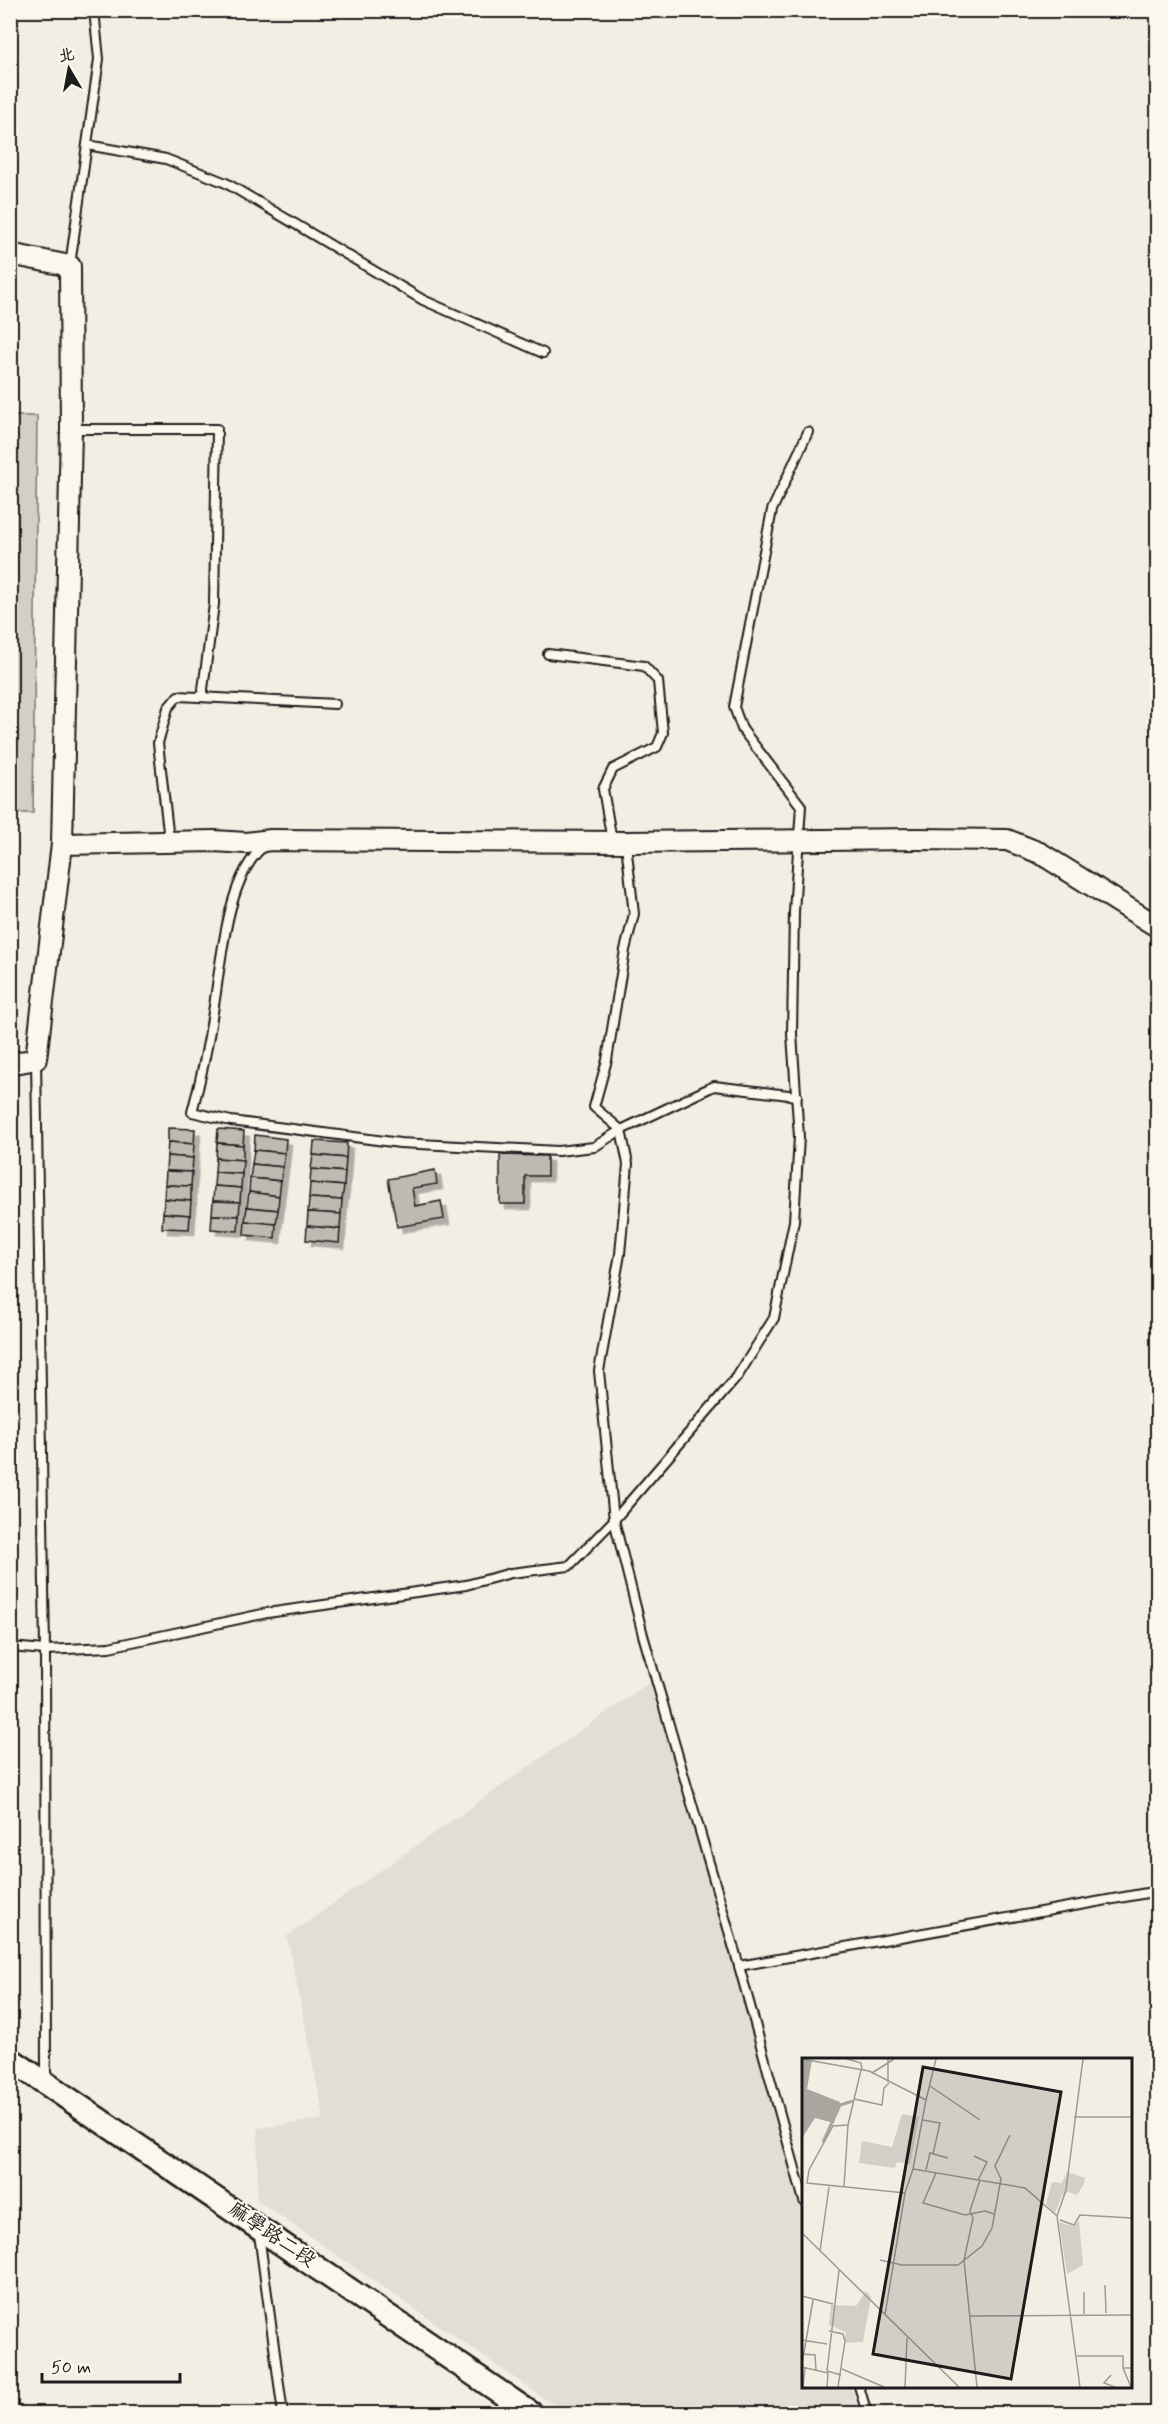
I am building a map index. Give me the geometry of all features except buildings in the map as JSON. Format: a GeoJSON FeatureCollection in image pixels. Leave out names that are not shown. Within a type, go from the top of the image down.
{"type":"FeatureCollection","features":[{"type":"Feature","properties":{"kind":"main road","name":"麻學路二段"},"geometry":{"type":"LineString","coordinates":[[10,2059],[258,2225],[532,2414]]}},
{"type":"Feature","properties":{"kind":"street"},"geometry":{"type":"LineString","coordinates":[[10,254],[70,266],[72,429],[62,844],[36,1059],[10,1064]]}},
{"type":"Feature","properties":{"kind":"street"},"geometry":{"type":"LineString","coordinates":[[62,844],[246,843],[271,840],[619,842],[1006,840],[1040,853],[1158,927]]}},
{"type":"Feature","properties":{"kind":"lane"},"geometry":{"type":"LineString","coordinates":[[70,266],[99,58],[94,10]]}},
{"type":"Feature","properties":{"kind":"lane"},"geometry":{"type":"LineString","coordinates":[[87,145],[166,159],[226,183],[423,300],[543,353]]}},
{"type":"Feature","properties":{"kind":"lane"},"geometry":{"type":"LineString","coordinates":[[72,429],[217,429],[214,604],[202,697]]}},
{"type":"Feature","properties":{"kind":"lane"},"geometry":{"type":"LineString","coordinates":[[10,1647],[45,1650],[109,1647],[267,1613],[466,1585],[512,1573],[569,1566],[614,1520],[737,1377],[774,1318],[794,1221],[799,1137],[792,1034],[794,912],[801,806],[742,729],[734,707],[772,510],[808,432]]}},
{"type":"Feature","properties":{"kind":"lane"},"geometry":{"type":"LineString","coordinates":[[548,654],[644,666],[658,681],[663,733],[657,747],[613,769],[603,789],[619,842],[634,914],[623,960],[607,1060],[594,1107],[621,1130],[628,1164],[620,1254],[599,1371],[614,1520],[656,1681],[802,2194]]}},
{"type":"Feature","properties":{"kind":"lane"},"geometry":{"type":"LineString","coordinates":[[169,842],[158,743],[168,708],[178,696],[335,704]]}},
{"type":"Feature","properties":{"kind":"lane"},"geometry":{"type":"LineString","coordinates":[[271,840],[252,856],[232,900],[211,1027],[192,1112],[231,1120],[400,1143],[558,1151],[594,1147],[621,1130],[714,1086],[797,1096]]}},
{"type":"Feature","properties":{"kind":"lane"},"geometry":{"type":"LineString","coordinates":[[36,1059],[45,1650],[46,2083]]}},
{"type":"Feature","properties":{"kind":"lane"},"geometry":{"type":"LineString","coordinates":[[739,1966],[1158,1891]]}},
{"type":"Feature","properties":{"kind":"lane"},"geometry":{"type":"LineString","coordinates":[[258,2225],[283,2414]]}},
{"type":"Feature","properties":{"kind":"lane"},"geometry":{"type":"LineString","coordinates":[[860,2388],[867,2414]]}},
{"type":"Feature","properties":{"kind":"shaded area"},"geometry":{"type":"Polygon","coordinates":[[[10,416],[37,416],[33,813],[11,813],[10,416]]]}},
{"type":"Feature","properties":{"kind":"shaded area"},"geometry":{"type":"Polygon","coordinates":[[[650,1682],[750,2022],[802,2211],[802,2388],[851,2388],[859,2413],[565,2413],[257,2200],[258,2128],[324,2119],[287,1936],[650,1682]]]}}]}
